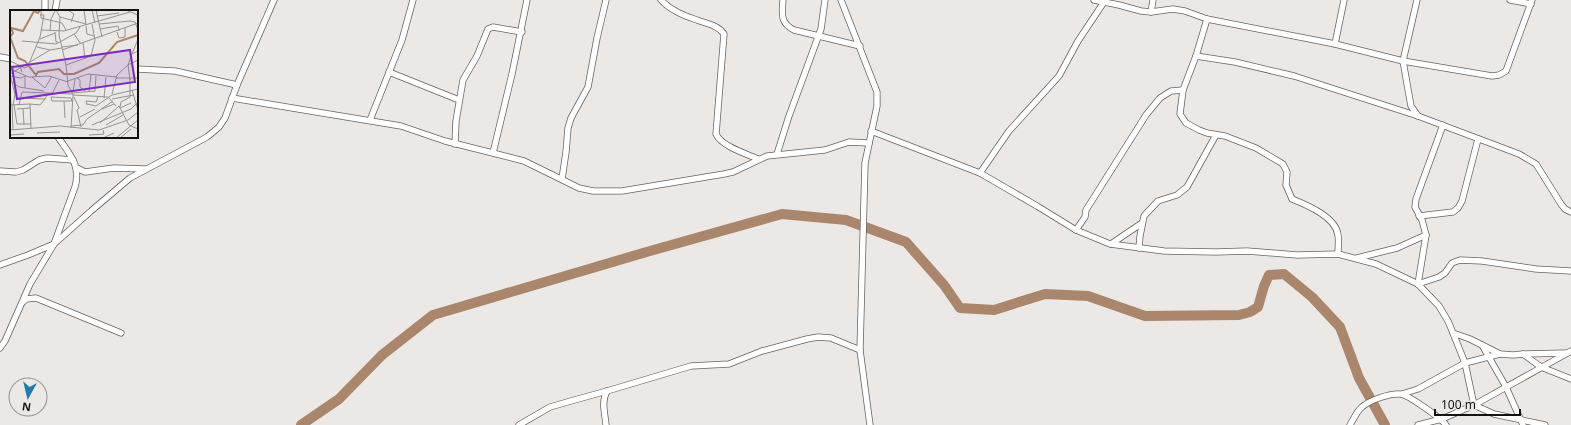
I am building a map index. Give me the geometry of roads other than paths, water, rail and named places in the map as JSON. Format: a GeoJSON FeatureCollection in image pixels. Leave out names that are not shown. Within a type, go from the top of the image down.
{"type":"FeatureCollection","features":[{"type":"Feature","properties":{"kind":"street"},"geometry":{"type":"LineString","coordinates":[[45,0],[46,10]]}},
{"type":"Feature","properties":{"kind":"street"},"geometry":{"type":"LineString","coordinates":[[55,10],[57,0]]}},
{"type":"Feature","properties":{"kind":"street"},"geometry":{"type":"LineString","coordinates":[[0,265],[54,244],[130,178],[207,137],[219,127],[274,0]]}},
{"type":"Feature","properties":{"kind":"street"},"geometry":{"type":"LineString","coordinates":[[370,120],[402,40],[412,9],[413,0]]}},
{"type":"Feature","properties":{"kind":"street"},"geometry":{"type":"LineString","coordinates":[[493,153],[522,32],[527,0]]}},
{"type":"Feature","properties":{"kind":"street"},"geometry":{"type":"LineString","coordinates":[[562,179],[568,128],[571,118],[588,87],[606,0]]}},
{"type":"Feature","properties":{"kind":"street"},"geometry":{"type":"LineString","coordinates":[[662,0],[667,6],[681,14],[721,29],[724,34],[716,134],[718,139],[723,143],[758,159]]}},
{"type":"Feature","properties":{"kind":"street"},"geometry":{"type":"LineString","coordinates":[[783,0],[783,20],[787,27],[860,46]]}},
{"type":"Feature","properties":{"kind":"street"},"geometry":{"type":"LineString","coordinates":[[777,154],[789,116],[819,36],[824,14],[825,0]]}},
{"type":"Feature","properties":{"kind":"street"},"geometry":{"type":"LineString","coordinates":[[841,0],[877,92],[878,106],[871,131],[865,163],[862,246],[860,350],[870,425]]}},
{"type":"Feature","properties":{"kind":"street"},"geometry":{"type":"LineString","coordinates":[[1094,0],[1141,11],[1152,12],[1173,9],[1185,11],[1207,19],[1335,44],[1403,61],[1492,76],[1502,74],[1507,68],[1532,2],[1510,0]]}},
{"type":"Feature","properties":{"kind":"street"},"geometry":{"type":"LineString","coordinates":[[1152,12],[1153,0]]}},
{"type":"Feature","properties":{"kind":"street"},"geometry":{"type":"LineString","coordinates":[[1335,44],[1344,0]]}},
{"type":"Feature","properties":{"kind":"street"},"geometry":{"type":"LineString","coordinates":[[1417,0],[1403,61],[1411,106],[1418,116]]}},
{"type":"Feature","properties":{"kind":"street"},"geometry":{"type":"LineString","coordinates":[[980,173],[1009,131],[1059,76],[1078,41],[1104,2]]}},
{"type":"Feature","properties":{"kind":"street"},"geometry":{"type":"LineString","coordinates":[[1207,19],[1196,56],[1183,90],[1180,114],[1184,121],[1200,130],[1225,136],[1256,148],[1283,164],[1287,172],[1286,185],[1292,199],[1321,213],[1337,229],[1338,254]]}},
{"type":"Feature","properties":{"kind":"street"},"geometry":{"type":"LineString","coordinates":[[455,144],[456,121],[463,80],[477,56],[488,29],[492,27],[522,32]]}},
{"type":"Feature","properties":{"kind":"street"},"geometry":{"type":"LineString","coordinates":[[1196,56],[1235,62],[1283,73],[1418,116],[1519,154],[1536,164],[1561,204],[1565,209],[1571,212]]}},
{"type":"Feature","properties":{"kind":"street"},"geometry":{"type":"LineString","coordinates":[[0,57],[10,59]]}},
{"type":"Feature","properties":{"kind":"street"},"geometry":{"type":"LineString","coordinates":[[138,69],[175,72],[237,85]]}},
{"type":"Feature","properties":{"kind":"street"},"geometry":{"type":"LineString","coordinates":[[389,72],[459,100]]}},
{"type":"Feature","properties":{"kind":"street"},"geometry":{"type":"LineString","coordinates":[[1076,230],[1085,217],[1086,210],[1146,114],[1160,98],[1171,91],[1183,90]]}},
{"type":"Feature","properties":{"kind":"street"},"geometry":{"type":"LineString","coordinates":[[232,98],[401,126],[455,144],[524,161],[579,188],[593,191],[622,191],[724,174],[733,172],[758,159],[777,154],[825,150],[849,142],[869,143]]}},
{"type":"Feature","properties":{"kind":"street"},"geometry":{"type":"LineString","coordinates":[[1418,284],[1426,235],[1415,207],[1416,199],[1443,125]]}},
{"type":"Feature","properties":{"kind":"street"},"geometry":{"type":"LineString","coordinates":[[871,131],[980,173],[1076,230],[1110,244],[1170,251],[1247,251],[1297,255],[1338,254],[1376,264],[1418,284],[1439,306],[1448,321],[1465,363],[1474,405]]}},
{"type":"Feature","properties":{"kind":"street"},"geometry":{"type":"LineString","coordinates":[[1139,248],[1144,216],[1158,201],[1177,195],[1187,186],[1216,135]]}},
{"type":"Feature","properties":{"kind":"street"},"geometry":{"type":"LineString","coordinates":[[0,348],[5,341],[13,319],[23,303],[30,284],[54,244],[75,187],[77,168],[59,138]]}},
{"type":"Feature","properties":{"kind":"street"},"geometry":{"type":"LineString","coordinates":[[1419,216],[1453,212],[1458,208],[1462,201],[1478,139]]}},
{"type":"Feature","properties":{"kind":"street"},"geometry":{"type":"LineString","coordinates":[[0,171],[16,172],[23,170],[39,160],[47,158],[73,160]]}},
{"type":"Feature","properties":{"kind":"street"},"geometry":{"type":"LineString","coordinates":[[77,168],[85,172],[114,168],[146,169]]}},
{"type":"Feature","properties":{"kind":"street"},"geometry":{"type":"LineString","coordinates":[[1110,244],[1142,223]]}},
{"type":"Feature","properties":{"kind":"street"},"geometry":{"type":"LineString","coordinates":[[1357,258],[1397,248],[1426,235]]}},
{"type":"Feature","properties":{"kind":"street"},"geometry":{"type":"LineString","coordinates":[[1418,284],[1439,277],[1445,273],[1452,263],[1460,260],[1482,261],[1536,269],[1571,272]]}},
{"type":"Feature","properties":{"kind":"street"},"geometry":{"type":"LineString","coordinates":[[23,303],[26,299],[36,298],[121,333]]}},
{"type":"Feature","properties":{"kind":"street"},"geometry":{"type":"LineString","coordinates":[[1453,333],[1500,354]]}},
{"type":"Feature","properties":{"kind":"street"},"geometry":{"type":"LineString","coordinates":[[519,425],[550,407],[691,366],[729,364],[762,351],[813,338],[831,338],[860,350]]}},
{"type":"Feature","properties":{"kind":"street"},"geometry":{"type":"LineString","coordinates":[[1482,345],[1506,387],[1522,423]]}},
{"type":"Feature","properties":{"kind":"street"},"geometry":{"type":"LineString","coordinates":[[1350,425],[1361,407],[1389,395],[1402,394],[1418,389],[1465,363],[1500,354],[1513,355],[1569,352]]}},
{"type":"Feature","properties":{"kind":"street"},"geometry":{"type":"LineString","coordinates":[[1418,425],[1442,419],[1474,405],[1569,352]]}},
{"type":"Feature","properties":{"kind":"street"},"geometry":{"type":"LineString","coordinates":[[1524,354],[1541,368],[1571,379]]}},
{"type":"Feature","properties":{"kind":"street"},"geometry":{"type":"LineString","coordinates":[[606,425],[604,397],[607,391]]}},
{"type":"Feature","properties":{"kind":"street"},"geometry":{"type":"LineString","coordinates":[[1402,394],[1423,405],[1432,414],[1442,419],[1446,425]]}},
{"type":"Feature","properties":{"kind":"street"},"geometry":{"type":"LineString","coordinates":[[1474,405],[1490,413],[1522,423],[1545,425]]}},
{"type":"Feature","properties":{"kind":"waterway"},"geometry":{"type":"LineString","coordinates":[[301,425],[339,399],[382,355],[433,315],[782,214],[846,220],[906,242],[944,285],[960,308],[994,310],[1045,294],[1088,296],[1145,316],[1239,315],[1250,312],[1258,307],[1269,275],[1284,274],[1312,297],[1340,327],[1359,378],[1385,425]]}}]}
